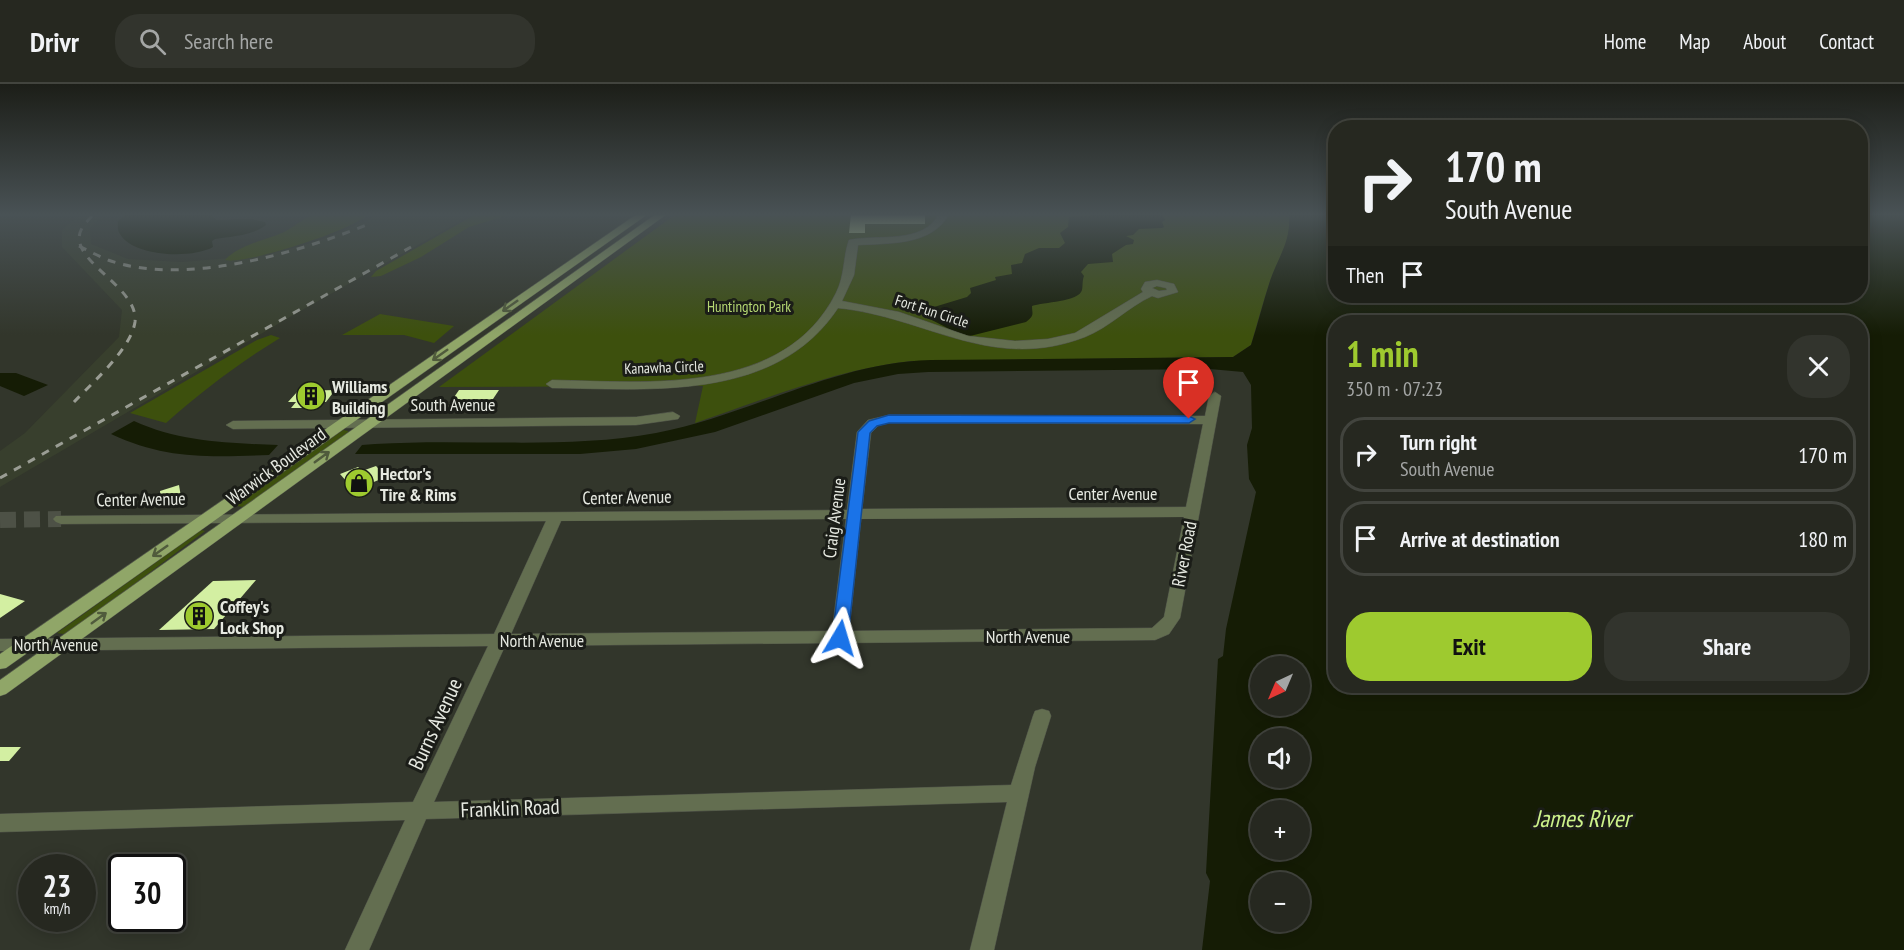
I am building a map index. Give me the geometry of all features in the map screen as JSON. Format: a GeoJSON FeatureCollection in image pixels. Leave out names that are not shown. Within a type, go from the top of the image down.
{"type":"FeatureCollection","features":[{"type":"Feature","properties":{"kind":"main road","name":"Warwick Boulevard"},"geometry":{"type":"LineString","coordinates":[[0,663],[585,254]]}},
{"type":"Feature","properties":{"kind":"main road","name":"Warwick Boulevard"},"geometry":{"type":"LineString","coordinates":[[0,688],[605,254]]}},
{"type":"Feature","properties":{"kind":"main road"},"geometry":{"type":"LineString","coordinates":[[552,277],[569,280]]}},
{"type":"Feature","properties":{"kind":"main road"},"geometry":{"type":"LineString","coordinates":[[488,322],[506,324]]}},
{"type":"Feature","properties":{"kind":"street","name":"Kanawha Circle"},"geometry":{"type":"LineString","coordinates":[[552,384],[697,383],[733,375],[788,354],[807,339],[837,304],[847,286],[851,254]]}},
{"type":"Feature","properties":{"kind":"street","name":"Fort Fun Circle"},"geometry":{"type":"LineString","coordinates":[[837,304],[893,314],[962,338],[1006,344],[1064,339],[1093,328],[1150,293]]}},
{"type":"Feature","properties":{"kind":"street","name":"River Road"},"geometry":{"type":"LineString","coordinates":[[1085,636],[1155,634],[1169,624],[1215,396]]}},
{"type":"Feature","properties":{"kind":"street","name":"South Avenue"},"geometry":{"type":"LineString","coordinates":[[233,425],[345,422],[636,421],[673,416]]}},
{"type":"Feature","properties":{"kind":"street","name":"Craig Avenue"},"geometry":{"type":"LineString","coordinates":[[840,638],[864,432],[873,423],[889,419],[1210,420]]}},
{"type":"Feature","properties":{"kind":"street","name":"Center Avenue"},"geometry":{"type":"LineString","coordinates":[[62,519],[555,518],[1192,512]]}},
{"type":"Feature","properties":{"kind":"street","name":"Burns Avenue"},"geometry":{"type":"LineString","coordinates":[[357,950],[555,518]]}},
{"type":"Feature","properties":{"kind":"street","name":"North Avenue"},"geometry":{"type":"LineString","coordinates":[[0,645],[1085,636]]}},
{"type":"Feature","properties":{"kind":"street"},"geometry":{"type":"LineString","coordinates":[[982,950],[1019,793],[1034,735],[1042,716]]}},
{"type":"Feature","properties":{"kind":"street","name":"Franklin Road"},"geometry":{"type":"LineString","coordinates":[[0,823],[1019,793]]}},
{"type":"Feature","properties":{"kind":"shaded area"},"geometry":{"type":"Polygon","coordinates":[[[69,254],[117,254],[128,259],[182,262],[268,254],[401,254],[0,487],[0,451],[25,433],[119,337],[122,310],[69,254]]]}},
{"type":"Feature","properties":{"kind":"green space"},"geometry":{"type":"Polygon","coordinates":[[[232,254],[264,254],[225,260],[232,254]]]}},
{"type":"Feature","properties":{"kind":"green space"},"geometry":{"type":"Polygon","coordinates":[[[405,254],[425,254],[381,276],[371,277],[376,271],[405,254]]]}},
{"type":"Feature","properties":{"kind":"green space","name":"Huntington Park"},"geometry":{"type":"Polygon","coordinates":[[[621,254],[1281,254],[1270,281],[1251,345],[1233,357],[911,361],[829,378],[695,423],[703,386],[439,387],[621,254]]]}},
{"type":"Feature","properties":{"kind":"green space"},"geometry":{"type":"Polygon","coordinates":[[[380,314],[454,326],[434,343],[404,335],[342,335],[380,314]]]}},
{"type":"Feature","properties":{"kind":"green space"},"geometry":{"type":"Polygon","coordinates":[[[271,335],[280,338],[221,378],[166,423],[130,413],[257,340],[271,335]]]}},
{"type":"Feature","properties":{"kind":"green space"},"geometry":{"type":"Polygon","coordinates":[[[343,430],[348,433],[255,500],[243,507],[237,506],[245,498],[343,430]]]}},
{"type":"Feature","properties":{"kind":"green space"},"geometry":{"type":"Polygon","coordinates":[[[201,530],[205,531],[81,624],[64,634],[57,633],[201,530]]]}},
{"type":"Feature","properties":{"kind":"water"},"geometry":{"type":"Polygon","coordinates":[[[1025,254],[1112,254],[1113,262],[1088,264],[1081,272],[1084,276],[1082,290],[1079,294],[1068,299],[1032,306],[1032,316],[1026,322],[970,336],[955,332],[926,317],[934,307],[967,297],[971,293],[970,288],[996,280],[995,277],[1012,274],[1011,265],[1022,263],[1025,254]]]}},
{"type":"Feature","properties":{"kind":"water","name":"James River"},"geometry":{"type":"Polygon","coordinates":[[[1281,254],[1328,254],[1328,303],[1868,303],[1868,254],[1904,254],[1904,950],[1202,950],[1210,881],[1206,873],[1218,659],[1223,656],[1226,629],[1256,492],[1249,479],[1247,445],[1252,428],[1251,385],[1243,372],[1210,369],[898,374],[854,383],[715,432],[636,449],[580,454],[355,454],[362,445],[375,444],[586,441],[656,433],[691,425],[860,370],[895,363],[931,360],[1233,357],[1251,345],[1270,281],[1281,254]]]}},
{"type":"Feature","properties":{"kind":"water"},"geometry":{"type":"Polygon","coordinates":[[[0,373],[16,373],[48,385],[24,396],[0,386],[0,373]]]}},
{"type":"Feature","properties":{"kind":"water"},"geometry":{"type":"Polygon","coordinates":[[[134,421],[169,433],[204,440],[278,445],[269,455],[189,455],[151,449],[111,434],[134,421]]]}},
{"type":"Feature","properties":{"kind":"building","name":"Williams Building"},"geometry":{"type":"Polygon","coordinates":[[[335,390],[326,402],[311,402],[305,408],[291,408],[296,402],[288,402],[298,391],[335,390]]]}},
{"type":"Feature","properties":{"kind":"building"},"geometry":{"type":"Polygon","coordinates":[[[459,390],[499,390],[487,408],[446,409],[459,390]]]}},
{"type":"Feature","properties":{"kind":"building","name":"Hector's Tire & Rims"},"geometry":{"type":"Polygon","coordinates":[[[376,466],[386,477],[354,490],[340,474],[358,467],[362,471],[376,466]]]}},
{"type":"Feature","properties":{"kind":"building"},"geometry":{"type":"Polygon","coordinates":[[[179,485],[181,497],[161,503],[160,491],[179,485]]]}},
{"type":"Feature","properties":{"kind":"building","name":"Coffey's Lock Shop"},"geometry":{"type":"Polygon","coordinates":[[[256,580],[214,629],[159,630],[213,581],[256,580]]]}},
{"type":"Feature","properties":{"kind":"building"},"geometry":{"type":"Polygon","coordinates":[[[0,594],[25,601],[0,618],[0,594]]]}},
{"type":"Feature","properties":{"kind":"building"},"geometry":{"type":"Polygon","coordinates":[[[0,747],[21,747],[9,761],[0,761],[0,747]]]}},
{"type":"Feature","properties":{"kind":"tunnel"},"geometry":{"type":"LineString","coordinates":[[0,520],[61,519]]}},
{"type":"Feature","properties":{"kind":"railway"},"geometry":{"type":"LineString","coordinates":[[74,402],[119,354],[135,322],[133,309],[126,296],[86,254]]}},
{"type":"Feature","properties":{"kind":"railway"},"geometry":{"type":"LineString","coordinates":[[96,254],[108,260],[138,267],[171,270],[240,263],[277,254]]}},
{"type":"Feature","properties":{"kind":"railway"},"geometry":{"type":"LineString","coordinates":[[0,478],[398,254]]}},
{"type":"Feature","properties":{"kind":"place","name":"Williams Building"},"geometry":{"type":"Point","coordinates":[311,396]}},
{"type":"Feature","properties":{"kind":"place","name":"Hector's Tire & Rims"},"geometry":{"type":"Point","coordinates":[359,483]}},
{"type":"Feature","properties":{"kind":"place","name":"Coffey's Lock Shop"},"geometry":{"type":"Point","coordinates":[199,616]}},
{"type":"Feature","properties":{"kind":"route"},"geometry":{"type":"LineString","coordinates":[[840,638],[864,432],[873,423],[889,419],[1189,419]]}}]}
